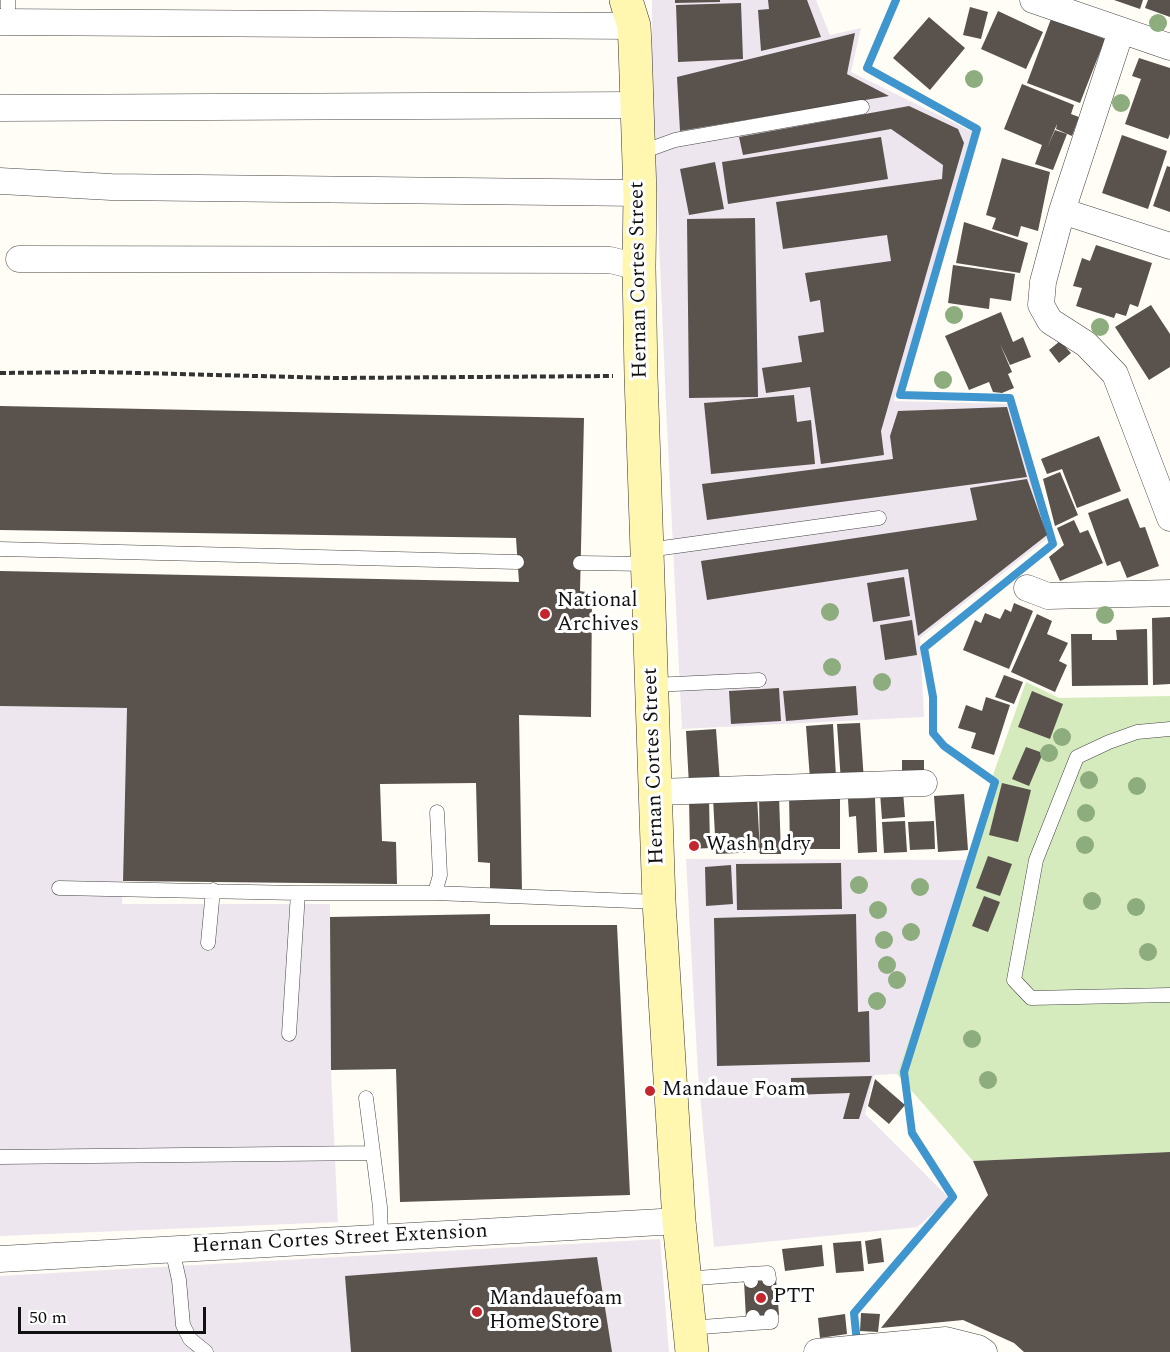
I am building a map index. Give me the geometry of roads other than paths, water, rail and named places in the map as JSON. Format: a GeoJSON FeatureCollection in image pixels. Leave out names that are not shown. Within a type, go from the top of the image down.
{"type":"FeatureCollection","features":[{"type":"Feature","properties":{"kind":"main road","name":"Hernan Cortes Street"},"geometry":{"type":"LineString","coordinates":[[630,13],[639,153],[641,376],[649,557],[659,903],[679,1221],[690,1340]]}},
{"type":"Feature","properties":{"kind":"street"},"geometry":{"type":"LineString","coordinates":[[1033,0],[1170,47]]}},
{"type":"Feature","properties":{"kind":"street"},"geometry":{"type":"LineString","coordinates":[[5,15],[630,13]]}},
{"type":"Feature","properties":{"kind":"street"},"geometry":{"type":"LineString","coordinates":[[1121,31],[1062,211],[1043,282],[1041,305],[1050,321],[1086,344],[1115,374],[1170,518]]}},
{"type":"Feature","properties":{"kind":"street"},"geometry":{"type":"LineString","coordinates":[[0,108],[637,105]]}},
{"type":"Feature","properties":{"kind":"street"},"geometry":{"type":"LineString","coordinates":[[0,181],[111,187],[640,193]]}},
{"type":"Feature","properties":{"kind":"street"},"geometry":{"type":"LineString","coordinates":[[1062,211],[1170,246]]}},
{"type":"Feature","properties":{"kind":"street"},"geometry":{"type":"LineString","coordinates":[[19,259],[610,260],[639,267]]}},
{"type":"Feature","properties":{"kind":"street"},"geometry":{"type":"LineString","coordinates":[[1027,588],[1048,596],[1170,593]]}},
{"type":"Feature","properties":{"kind":"street"},"geometry":{"type":"LineString","coordinates":[[657,792],[924,783]]}},
{"type":"Feature","properties":{"kind":"street","name":"Hernan Cortes Street Extension"},"geometry":{"type":"LineString","coordinates":[[0,1258],[679,1221]]}},
{"type":"Feature","properties":{"kind":"street"},"geometry":{"type":"LineString","coordinates":[[817,1352],[946,1340],[978,1348],[984,1352]]}},
{"type":"Feature","properties":{"kind":"lane"},"geometry":{"type":"LineString","coordinates":[[639,153],[675,140],[861,107]]}},
{"type":"Feature","properties":{"kind":"lane"},"geometry":{"type":"LineString","coordinates":[[580,563],[649,557],[879,518]]}},
{"type":"Feature","properties":{"kind":"lane"},"geometry":{"type":"LineString","coordinates":[[0,549],[518,562]]}},
{"type":"Feature","properties":{"kind":"lane"},"geometry":{"type":"LineString","coordinates":[[653,685],[759,680]]}},
{"type":"Feature","properties":{"kind":"lane"},"geometry":{"type":"LineString","coordinates":[[1170,729],[1137,732],[1077,757],[1036,860],[1014,980],[1031,998],[1170,994]]}},
{"type":"Feature","properties":{"kind":"lane"},"geometry":{"type":"LineString","coordinates":[[435,893],[440,875],[437,812]]}},
{"type":"Feature","properties":{"kind":"lane"},"geometry":{"type":"LineString","coordinates":[[59,888],[298,893],[435,893],[659,903]]}},
{"type":"Feature","properties":{"kind":"lane"},"geometry":{"type":"LineString","coordinates":[[208,943],[213,890]]}},
{"type":"Feature","properties":{"kind":"lane"},"geometry":{"type":"LineString","coordinates":[[289,1034],[298,893]]}},
{"type":"Feature","properties":{"kind":"lane"},"geometry":{"type":"LineString","coordinates":[[366,1098],[380,1207],[381,1238]]}},
{"type":"Feature","properties":{"kind":"lane"},"geometry":{"type":"LineString","coordinates":[[0,1156],[372,1153]]}},
{"type":"Feature","properties":{"kind":"lane"},"geometry":{"type":"LineString","coordinates":[[172,1249],[179,1280],[183,1325],[190,1339],[206,1352]]}},
{"type":"Feature","properties":{"kind":"lane"},"geometry":{"type":"LineString","coordinates":[[684,1279],[750,1278],[768,1273],[769,1280]]}},
{"type":"Feature","properties":{"kind":"lane"},"geometry":{"type":"LineString","coordinates":[[690,1340],[753,1320],[771,1322],[771,1316]]}},
{"type":"Feature","properties":{"kind":"waterway"},"geometry":{"type":"LineString","coordinates":[[857,1343],[854,1313],[953,1197],[912,1133],[904,1072],[995,782],[944,746],[933,733],[933,697],[924,648],[1053,544],[1010,398],[900,395],[977,129],[867,68],[896,0]]}},
{"type":"Feature","properties":{"kind":"place","name":"National Archives"},"geometry":{"type":"Point","coordinates":[545,614]}},
{"type":"Feature","properties":{"kind":"place","name":"Wash n dry"},"geometry":{"type":"Point","coordinates":[694,846]}},
{"type":"Feature","properties":{"kind":"place","name":"Mandaue Foam"},"geometry":{"type":"Point","coordinates":[650,1091]}},
{"type":"Feature","properties":{"kind":"place","name":"PTT"},"geometry":{"type":"Point","coordinates":[761,1298]}},
{"type":"Feature","properties":{"kind":"place","name":"Mandauefoam Home Store"},"geometry":{"type":"Point","coordinates":[477,1312]}}]}
